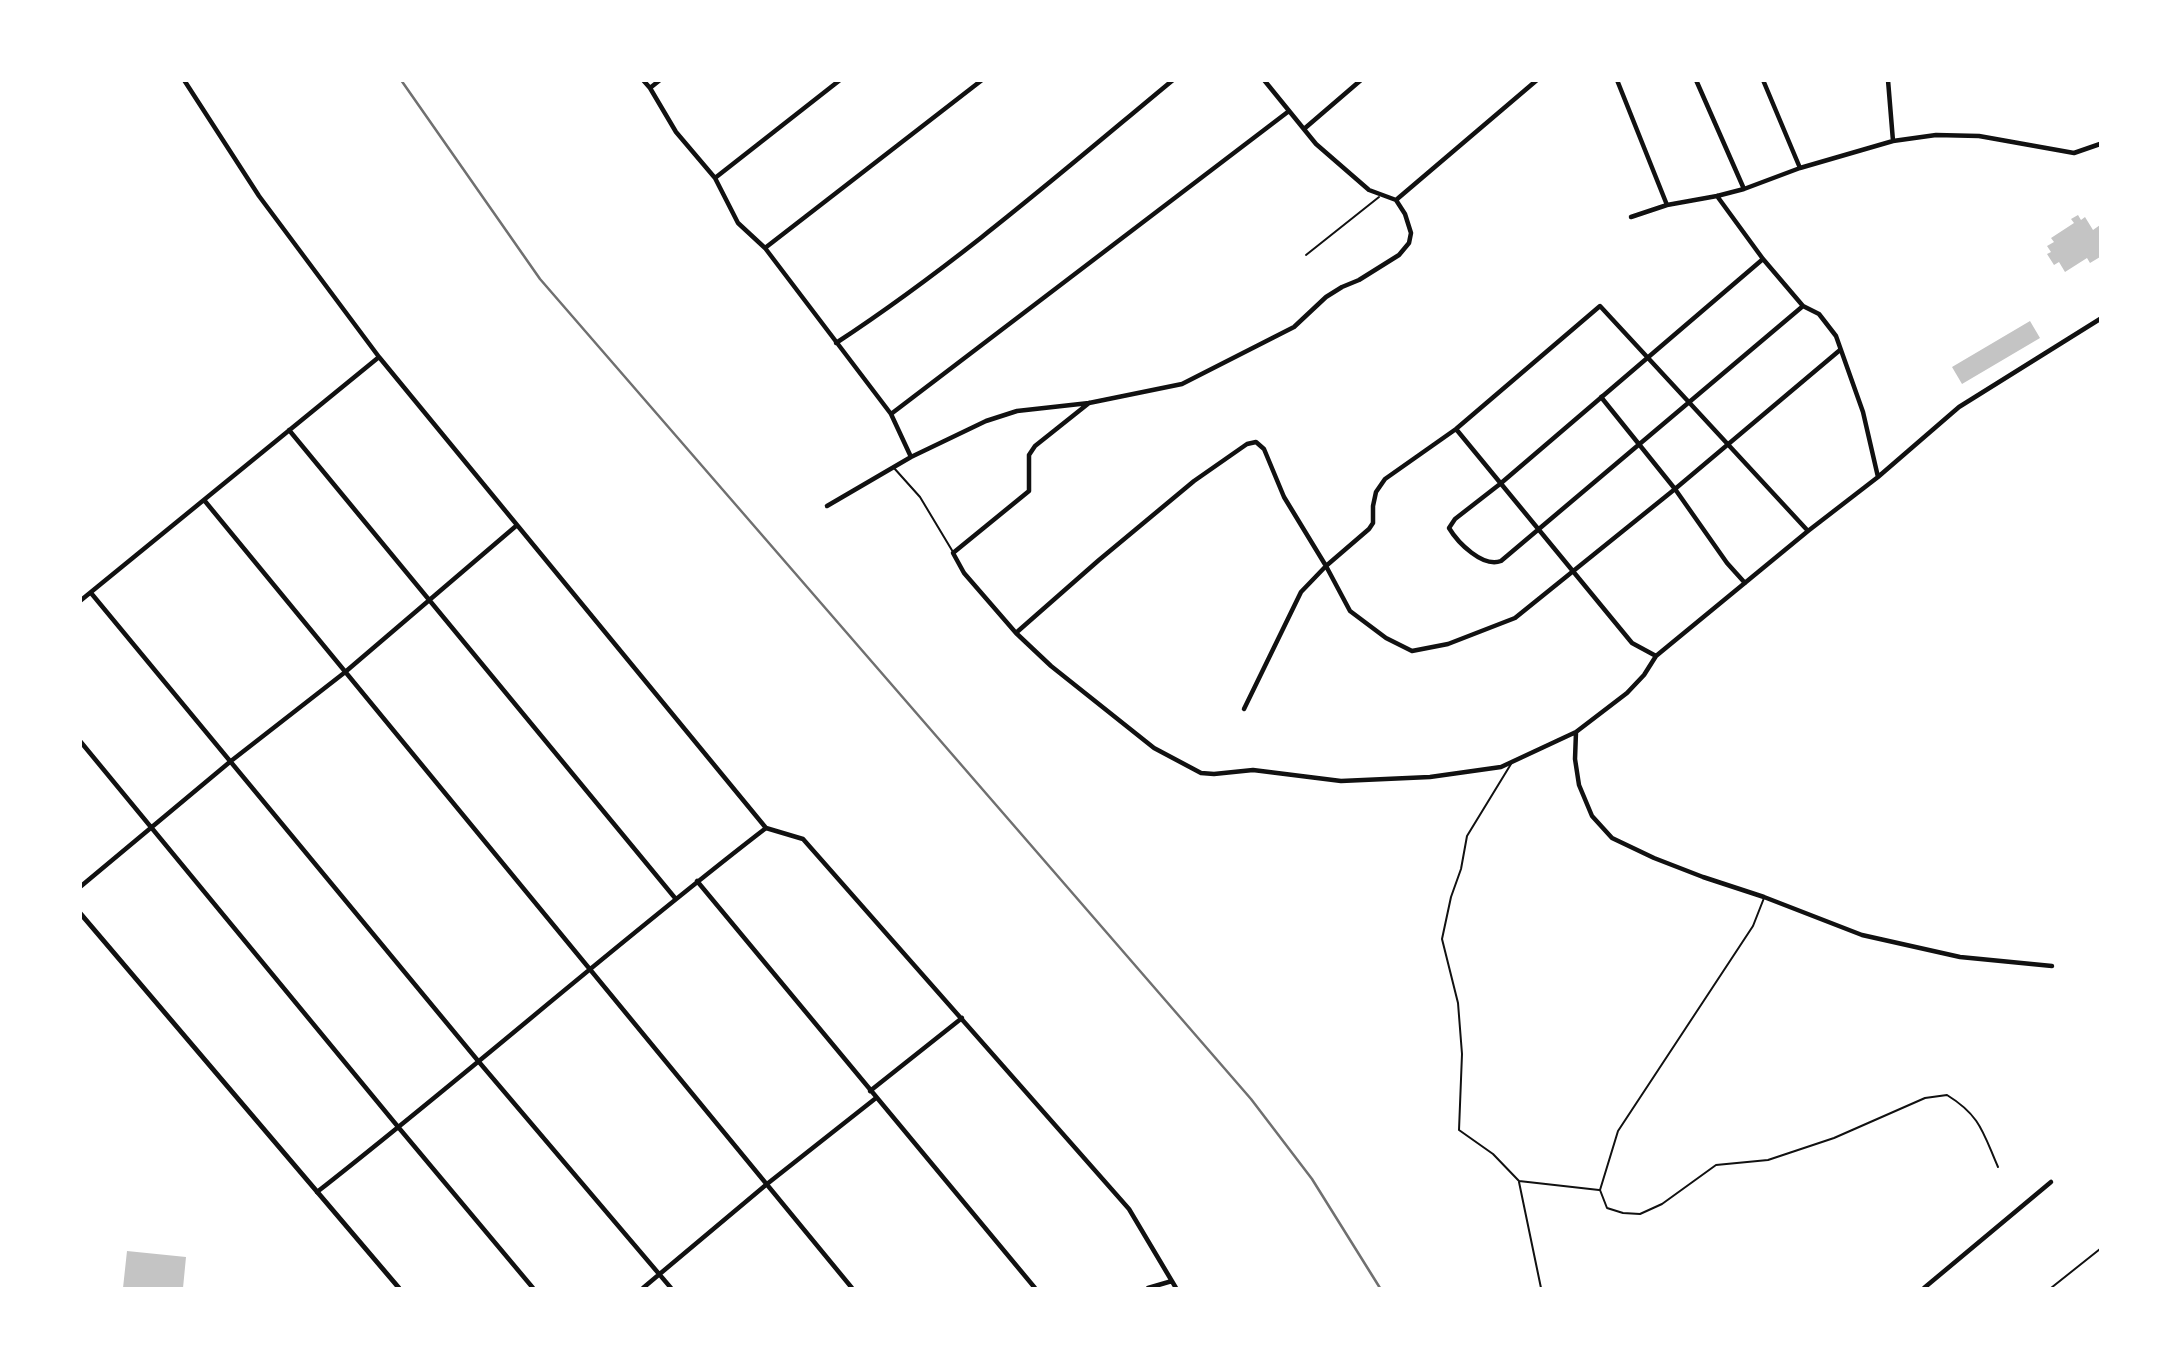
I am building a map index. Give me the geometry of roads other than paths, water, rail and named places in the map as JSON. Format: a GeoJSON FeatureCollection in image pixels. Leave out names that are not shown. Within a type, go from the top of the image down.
{"type":"FeatureCollection","features":[{"type":"Feature","properties":{"kind":"street"},"geometry":{"type":"LineString","coordinates":[[184,80],[259,196],[379,356],[516,526],[766,828],[803,839],[1129,1209],[1176,1289]]}},
{"type":"Feature","properties":{"kind":"street"},"geometry":{"type":"LineString","coordinates":[[643,80],[676,132],[715,178],[738,223],[765,248],[891,414],[911,457]]}},
{"type":"Feature","properties":{"kind":"street"},"geometry":{"type":"LineString","coordinates":[[650,88],[660,80]]}},
{"type":"Feature","properties":{"kind":"street"},"geometry":{"type":"LineString","coordinates":[[715,178],[840,80]]}},
{"type":"Feature","properties":{"kind":"street"},"geometry":{"type":"LineString","coordinates":[[765,248],[982,80]]}},
{"type":"Feature","properties":{"kind":"street"},"geometry":{"type":"LineString","coordinates":[[836,343],[898,300],[1040,190],[1173,80]]}},
{"type":"Feature","properties":{"kind":"street"},"geometry":{"type":"LineString","coordinates":[[827,506],[911,457],[986,421],[1017,411],[1089,402],[1182,384],[1294,327],[1326,297],[1399,255],[1409,243],[1411,233],[1405,214],[1396,200],[1369,190],[1316,144],[1264,80]]}},
{"type":"Feature","properties":{"kind":"street"},"geometry":{"type":"LineString","coordinates":[[1304,129],[1361,80]]}},
{"type":"Feature","properties":{"kind":"street"},"geometry":{"type":"LineString","coordinates":[[1396,200],[1537,80]]}},
{"type":"Feature","properties":{"kind":"street"},"geometry":{"type":"LineString","coordinates":[[1617,80],[1667,205]]}},
{"type":"Feature","properties":{"kind":"street"},"geometry":{"type":"LineString","coordinates":[[1696,80],[1744,189]]}},
{"type":"Feature","properties":{"kind":"street"},"geometry":{"type":"LineString","coordinates":[[1763,80],[1800,168]]}},
{"type":"Feature","properties":{"kind":"street"},"geometry":{"type":"LineString","coordinates":[[1888,80],[1893,141]]}},
{"type":"Feature","properties":{"kind":"street"},"geometry":{"type":"LineString","coordinates":[[891,414],[1289,111]]}},
{"type":"Feature","properties":{"kind":"street"},"geometry":{"type":"LineString","coordinates":[[1631,217],[1667,205],[1717,197],[1800,168],[1893,141],[1936,135],[1979,136],[2074,153],[2101,144]]}},
{"type":"Feature","properties":{"kind":"street"},"geometry":{"type":"LineString","coordinates":[[1717,197],[1763,259],[1803,306],[1819,314],[1836,336],[1863,412],[1878,477]]}},
{"type":"Feature","properties":{"kind":"street"},"geometry":{"type":"LineString","coordinates":[[1763,259],[1500,484],[1455,519],[1449,528],[1454,537],[1484,562],[1493,564],[1501,561],[1803,306]]}},
{"type":"Feature","properties":{"kind":"street"},"geometry":{"type":"LineString","coordinates":[[1244,709],[1301,593],[1373,523],[1376,492],[1385,478],[1456,429],[1600,306],[1808,531]]}},
{"type":"Feature","properties":{"kind":"street"},"geometry":{"type":"LineString","coordinates":[[1089,402],[1035,446],[1029,455],[1029,491],[953,553],[964,573],[1016,633],[1051,666],[1154,748],[1201,773],[1253,770],[1341,781],[1430,777],[1501,767],[1576,732],[1627,693],[1644,675],[1656,656],[1878,477],[1959,407],[2101,320]]}},
{"type":"Feature","properties":{"kind":"street"},"geometry":{"type":"LineString","coordinates":[[1016,633],[1194,481],[1247,444],[1255,442],[1264,449],[1284,497],[1350,611],[1386,638],[1412,651],[1448,644],[1515,618],[1675,489],[1840,350]]}},
{"type":"Feature","properties":{"kind":"street"},"geometry":{"type":"LineString","coordinates":[[80,601],[379,356]]}},
{"type":"Feature","properties":{"kind":"street"},"geometry":{"type":"LineString","coordinates":[[1601,397],[1675,489],[1727,563],[1745,583]]}},
{"type":"Feature","properties":{"kind":"street"},"geometry":{"type":"LineString","coordinates":[[1456,429],[1632,643],[1656,656]]}},
{"type":"Feature","properties":{"kind":"street"},"geometry":{"type":"LineString","coordinates":[[289,430],[676,898]]}},
{"type":"Feature","properties":{"kind":"street"},"geometry":{"type":"LineString","coordinates":[[204,500],[852,1289]]}},
{"type":"Feature","properties":{"kind":"street"},"geometry":{"type":"LineString","coordinates":[[80,887],[231,761],[344,673],[516,526]]}},
{"type":"Feature","properties":{"kind":"street"},"geometry":{"type":"LineString","coordinates":[[91,593],[671,1289]]}},
{"type":"Feature","properties":{"kind":"street"},"geometry":{"type":"LineString","coordinates":[[1576,732],[1575,759],[1579,785],[1592,816],[1612,838],[1691,873],[1764,897],[1862,935],[1961,957],[2052,966]]}},
{"type":"Feature","properties":{"kind":"street"},"geometry":{"type":"LineString","coordinates":[[80,741],[533,1289]]}},
{"type":"Feature","properties":{"kind":"street"},"geometry":{"type":"LineString","coordinates":[[317,1192],[480,1062],[676,898],[766,828]]}},
{"type":"Feature","properties":{"kind":"street"},"geometry":{"type":"LineString","coordinates":[[697,881],[1035,1289]]}},
{"type":"Feature","properties":{"kind":"street"},"geometry":{"type":"LineString","coordinates":[[80,913],[399,1289]]}},
{"type":"Feature","properties":{"kind":"street"},"geometry":{"type":"LineString","coordinates":[[870,1091],[962,1018]]}},
{"type":"Feature","properties":{"kind":"street"},"geometry":{"type":"LineString","coordinates":[[643,1289],[767,1184],[876,1098]]}},
{"type":"Feature","properties":{"kind":"street"},"geometry":{"type":"LineString","coordinates":[[1924,1289],[2051,1182]]}},
{"type":"Feature","properties":{"kind":"street"},"geometry":{"type":"LineString","coordinates":[[1148,1289],[1172,1281]]}},
{"type":"Feature","properties":{"kind":"lane"},"geometry":{"type":"LineString","coordinates":[[1306,255],[1381,195]]}},
{"type":"Feature","properties":{"kind":"lane"},"geometry":{"type":"LineString","coordinates":[[893,467],[920,497],[953,553]]}},
{"type":"Feature","properties":{"kind":"lane"},"geometry":{"type":"LineString","coordinates":[[1512,763],[1467,836],[1442,939],[1458,1003],[1462,1054],[1459,1130],[1493,1153],[1519,1181],[1541,1289]]}},
{"type":"Feature","properties":{"kind":"lane"},"geometry":{"type":"LineString","coordinates":[[1764,897],[1753,926],[1618,1131],[1600,1190],[1607,1208],[1640,1214],[1662,1203],[1716,1165],[1768,1160],[1834,1138],[1925,1098],[1947,1095],[1962,1104],[1978,1121],[1998,1167]]}},
{"type":"Feature","properties":{"kind":"lane"},"geometry":{"type":"LineString","coordinates":[[1519,1181],[1600,1190]]}},
{"type":"Feature","properties":{"kind":"lane"},"geometry":{"type":"LineString","coordinates":[[2051,1289],[2101,1250]]}},
{"type":"Feature","properties":{"kind":"railway"},"geometry":{"type":"LineString","coordinates":[[401,80],[540,279],[1251,1099],[1312,1179],[1380,1288]]}}]}
